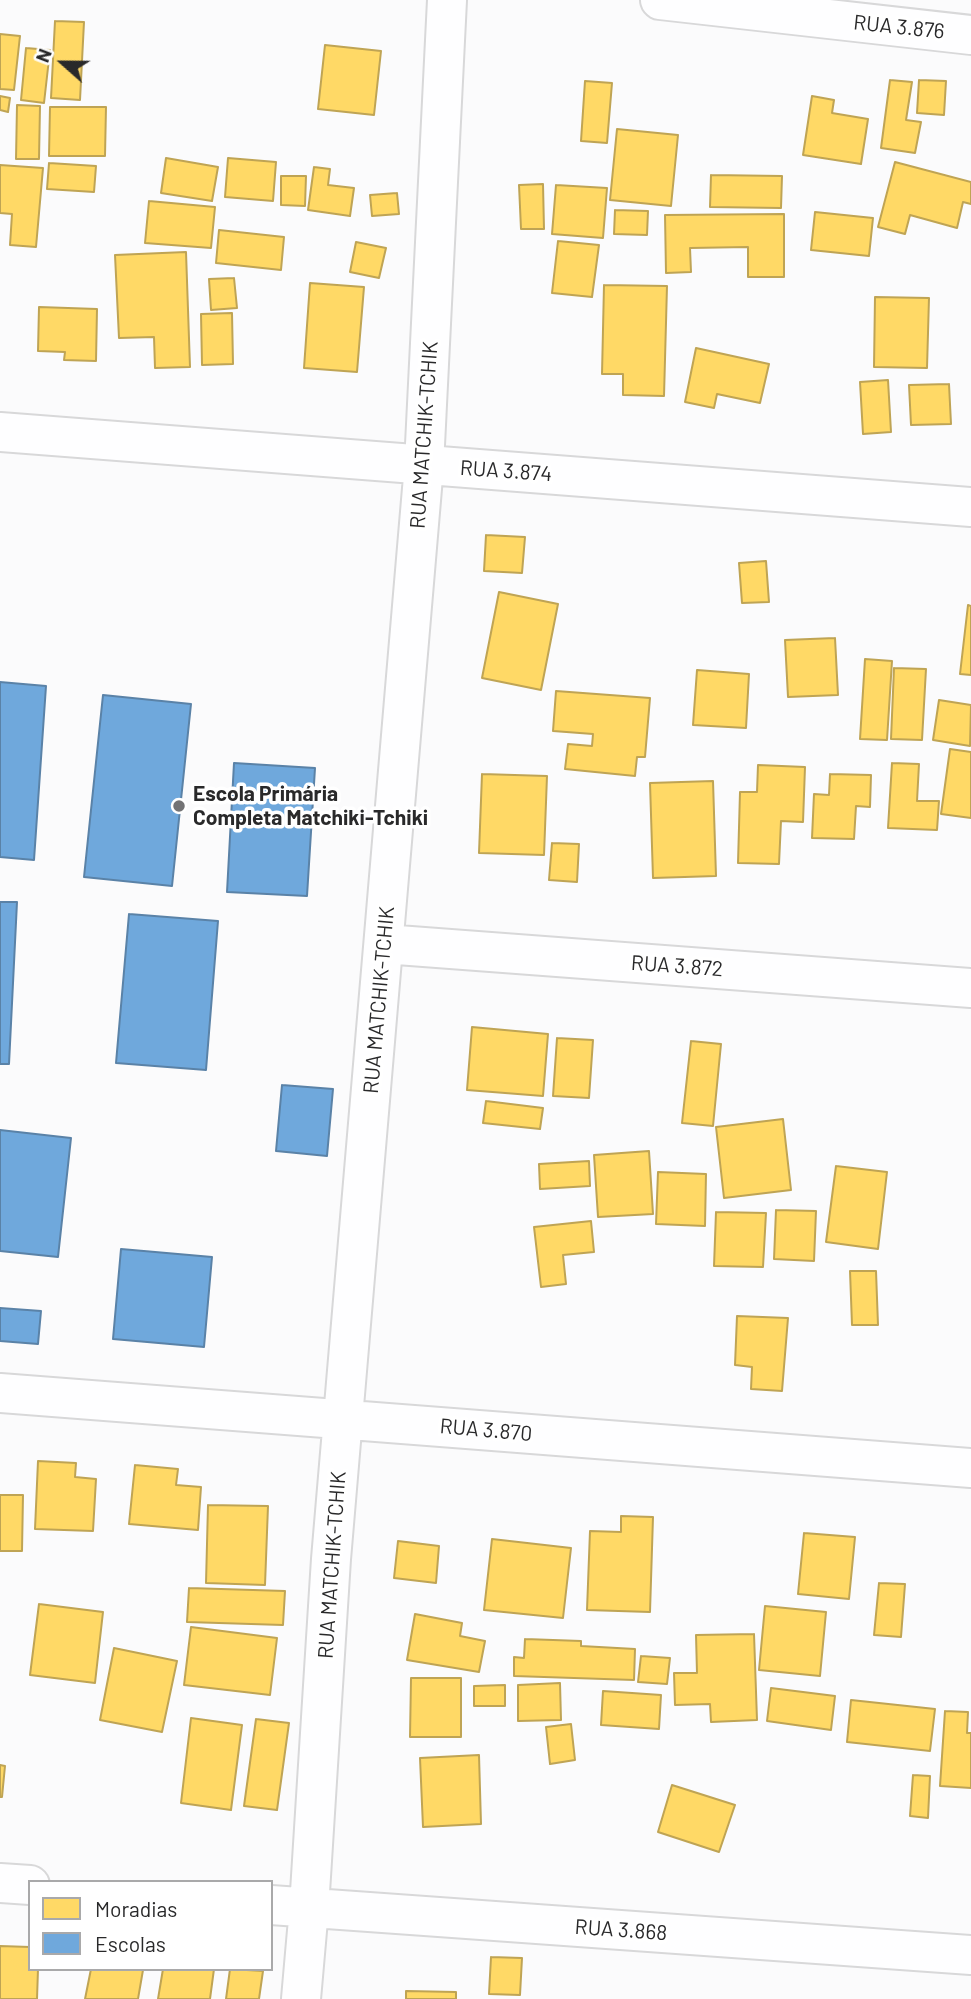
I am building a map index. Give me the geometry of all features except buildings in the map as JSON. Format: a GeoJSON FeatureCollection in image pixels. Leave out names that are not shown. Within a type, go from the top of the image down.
{"type":"FeatureCollection","features":[{"type":"Feature","properties":{"kind":"street","name":"RUA MATCHIK-TCHIK"},"geometry":{"type":"LineString","coordinates":[[301,1999],[331,1559],[424,465],[447,0]]}},
{"type":"Feature","properties":{"kind":"street","name":"RUA 3.876"},"geometry":{"type":"LineString","coordinates":[[660,0],[971,35]]}},
{"type":"Feature","properties":{"kind":"street","name":"RUA 3.874"},"geometry":{"type":"LineString","coordinates":[[0,432],[971,507]]}},
{"type":"Feature","properties":{"kind":"street","name":"RUA 3.872"},"geometry":{"type":"LineString","coordinates":[[384,944],[971,988]]}},
{"type":"Feature","properties":{"kind":"street","name":"RUA 3.870"},"geometry":{"type":"LineString","coordinates":[[0,1393],[971,1468]]}},
{"type":"Feature","properties":{"kind":"street"},"geometry":{"type":"LineString","coordinates":[[0,1883],[28,1885]]}},
{"type":"Feature","properties":{"kind":"street","name":"RUA 3.868"},"geometry":{"type":"LineString","coordinates":[[273,1905],[971,1955]]}},
{"type":"Feature","properties":{"kind":"place","name":"Escola Primária Completa Matchiki-Tchiki"},"geometry":{"type":"Point","coordinates":[179,806]}}]}
